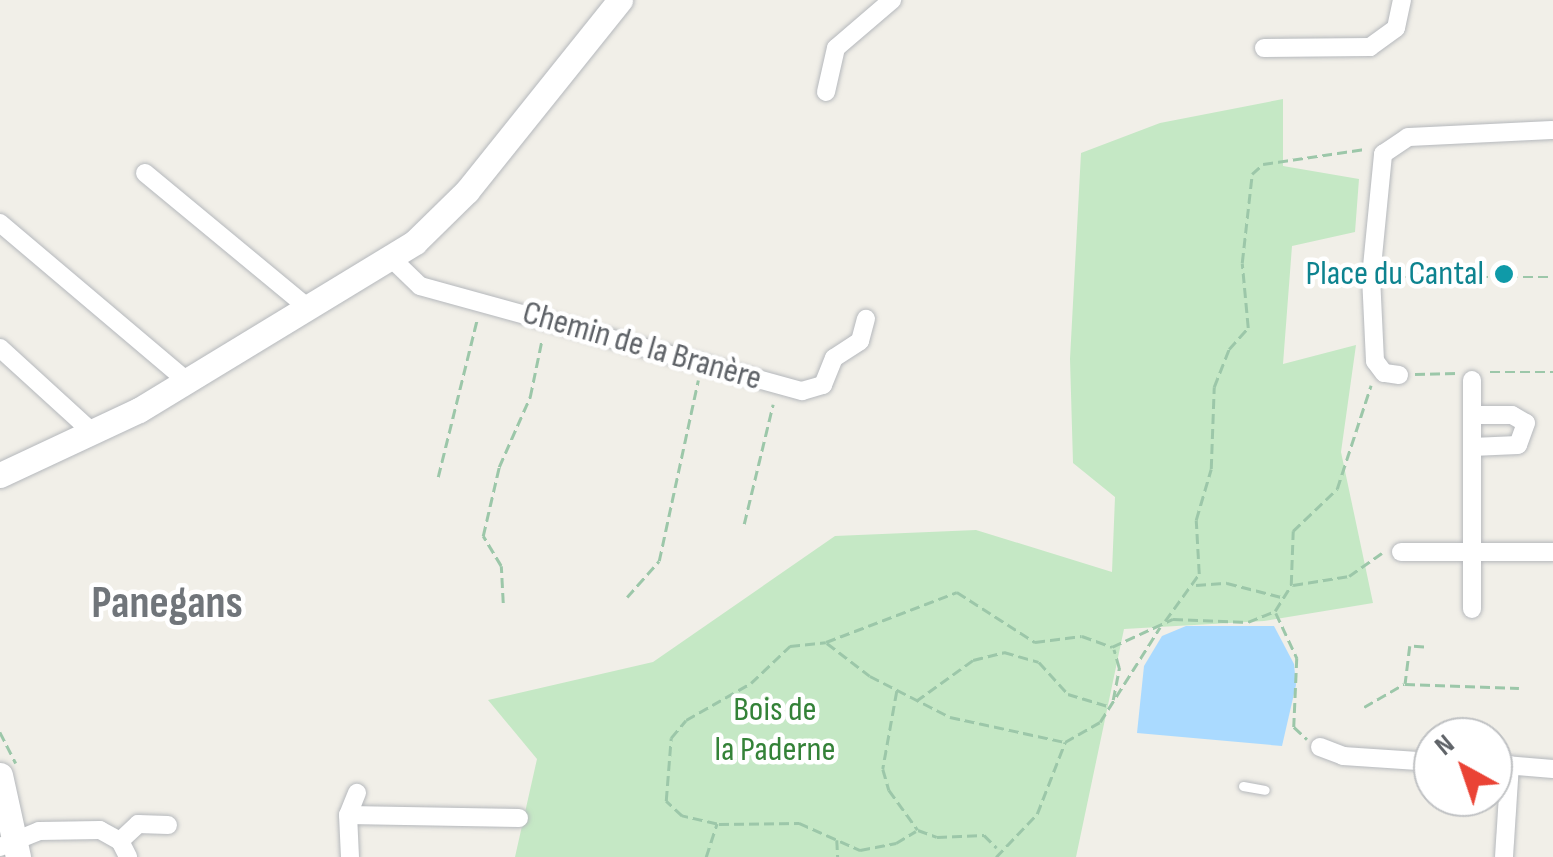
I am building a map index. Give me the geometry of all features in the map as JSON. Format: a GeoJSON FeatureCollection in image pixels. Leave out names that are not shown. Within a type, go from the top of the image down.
{"type":"FeatureCollection","features":[{"type":"Feature","properties":{"kind":"street"},"geometry":{"type":"LineString","coordinates":[[0,475],[188,382],[390,258],[467,190],[620,0]]}},
{"type":"Feature","properties":{"kind":"street"},"geometry":{"type":"LineString","coordinates":[[826,92],[836,48],[892,0]]}},
{"type":"Feature","properties":{"kind":"street"},"geometry":{"type":"LineString","coordinates":[[1264,48],[1370,48],[1396,28],[1402,0]]}},
{"type":"Feature","properties":{"kind":"street"},"geometry":{"type":"LineString","coordinates":[[1399,375],[1378,369],[1371,276],[1383,154],[1408,138],[1553,130]]}},
{"type":"Feature","properties":{"kind":"street"},"geometry":{"type":"LineString","coordinates":[[145,173],[308,308]]}},
{"type":"Feature","properties":{"kind":"street"},"geometry":{"type":"LineString","coordinates":[[0,223],[188,382]]}},
{"type":"Feature","properties":{"kind":"street","name":"Chemin de la Branère"},"geometry":{"type":"LineString","coordinates":[[390,258],[420,286],[778,384],[817,390],[834,358],[860,340],[866,320]]}},
{"type":"Feature","properties":{"kind":"street"},"geometry":{"type":"LineString","coordinates":[[0,348],[93,432]]}},
{"type":"Feature","properties":{"kind":"street"},"geometry":{"type":"LineString","coordinates":[[1472,380],[1472,609]]}},
{"type":"Feature","properties":{"kind":"street"},"geometry":{"type":"LineString","coordinates":[[1472,415],[1520,417],[1528,431],[1518,446],[1472,447]]}},
{"type":"Feature","properties":{"kind":"street"},"geometry":{"type":"LineString","coordinates":[[1401,552],[1553,552]]}},
{"type":"Feature","properties":{"kind":"street"},"geometry":{"type":"LineString","coordinates":[[1320,747],[1343,756],[1413,761]]}},
{"type":"Feature","properties":{"kind":"street"},"geometry":{"type":"LineString","coordinates":[[1513,766],[1553,769]]}},
{"type":"Feature","properties":{"kind":"street"},"geometry":{"type":"LineString","coordinates":[[0,775],[11,848],[39,831],[100,830],[124,849],[138,824],[168,825]]}},
{"type":"Feature","properties":{"kind":"street"},"geometry":{"type":"LineString","coordinates":[[350,857],[348,815],[358,793]]}},
{"type":"Feature","properties":{"kind":"street"},"geometry":{"type":"LineString","coordinates":[[348,815],[518,818]]}},
{"type":"Feature","properties":{"kind":"street"},"geometry":{"type":"LineString","coordinates":[[1503,817],[1504,857]]}},
{"type":"Feature","properties":{"kind":"lane"},"geometry":{"type":"LineString","coordinates":[[1243,786],[1265,790]]}},
{"type":"Feature","properties":{"kind":"path"},"geometry":{"type":"LineString","coordinates":[[826,642],[897,690],[950,717],[1065,742],[1081,738],[1111,707],[1162,626],[1194,585],[1196,520],[1211,469],[1214,387],[1228,350],[1248,328],[1251,309],[1242,263],[1252,174],[1263,164],[1361,148],[1383,154]]}},
{"type":"Feature","properties":{"kind":"path"},"geometry":{"type":"LineString","coordinates":[[1371,276],[1553,276]]}},
{"type":"Feature","properties":{"kind":"path"},"geometry":{"type":"LineString","coordinates":[[438,477],[482,301]]}},
{"type":"Feature","properties":{"kind":"path"},"geometry":{"type":"LineString","coordinates":[[503,603],[500,566],[483,536],[498,467],[530,397],[546,319]]}},
{"type":"Feature","properties":{"kind":"path"},"geometry":{"type":"LineString","coordinates":[[627,596],[659,561],[699,392],[696,360]]}},
{"type":"Feature","properties":{"kind":"path"},"geometry":{"type":"LineString","coordinates":[[1291,585],[1292,532],[1336,489],[1378,369]]}},
{"type":"Feature","properties":{"kind":"path"},"geometry":{"type":"LineString","coordinates":[[744,524],[778,384]]}},
{"type":"Feature","properties":{"kind":"path"},"geometry":{"type":"LineString","coordinates":[[1320,747],[1294,727],[1296,658],[1275,612],[1280,597],[1291,585],[1349,576],[1381,554],[1401,552]]}},
{"type":"Feature","properties":{"kind":"path"},"geometry":{"type":"LineString","coordinates":[[1194,585],[1227,582],[1280,597]]}},
{"type":"Feature","properties":{"kind":"path"},"geometry":{"type":"LineString","coordinates":[[918,830],[876,848],[860,850],[838,838],[774,820],[718,824],[682,816],[666,801],[671,738],[686,720],[750,684],[790,646],[826,642],[957,592],[1035,642],[1082,636],[1112,647],[1162,626],[1202,616],[1248,622],[1275,612]]}},
{"type":"Feature","properties":{"kind":"path"},"geometry":{"type":"LineString","coordinates":[[1405,684],[1410,646],[1424,647]]}},
{"type":"Feature","properties":{"kind":"path"},"geometry":{"type":"LineString","coordinates":[[1111,707],[1119,668],[1112,647]]}},
{"type":"Feature","properties":{"kind":"path"},"geometry":{"type":"LineString","coordinates":[[916,701],[973,660],[1004,652],[1039,662],[1068,694],[1111,707]]}},
{"type":"Feature","properties":{"kind":"path"},"geometry":{"type":"LineString","coordinates":[[1364,707],[1405,684],[1519,688]]}},
{"type":"Feature","properties":{"kind":"path"},"geometry":{"type":"LineString","coordinates":[[897,690],[884,780],[918,830],[937,837],[984,835],[998,850]]}},
{"type":"Feature","properties":{"kind":"path"},"geometry":{"type":"LineString","coordinates":[[996,857],[998,850],[1037,814],[1065,742]]}},
{"type":"Feature","properties":{"kind":"path"},"geometry":{"type":"LineString","coordinates":[[706,857],[718,824]]}},
{"type":"Feature","properties":{"kind":"path"},"geometry":{"type":"LineString","coordinates":[[838,838],[838,857]]}},
{"type":"Feature","properties":{"kind":"green space","name":"Bois de la Paderne"},"geometry":{"type":"Polygon","coordinates":[[[1283,99],[1283,166],[1359,179],[1355,232],[1292,246],[1283,364],[1356,345],[1341,452],[1373,603],[1264,621],[1124,629],[1076,857],[515,857],[537,759],[488,700],[653,662],[835,536],[976,530],[1112,572],[1115,497],[1073,463],[1070,359],[1081,153],[1160,123],[1283,99]]]}},
{"type":"Feature","properties":{"kind":"water"},"geometry":{"type":"Polygon","coordinates":[[[1186,626],[1274,626],[1294,664],[1296,685],[1282,746],[1137,733],[1144,666],[1162,636],[1186,626]]]}},
{"type":"Feature","properties":{"kind":"place","name":"Place du Cantal"},"geometry":{"type":"Point","coordinates":[1504,274]}},
{"type":"Feature","properties":{"kind":"district","name":"Panegans"},"geometry":{"type":"Point","coordinates":[167,604]}}]}
